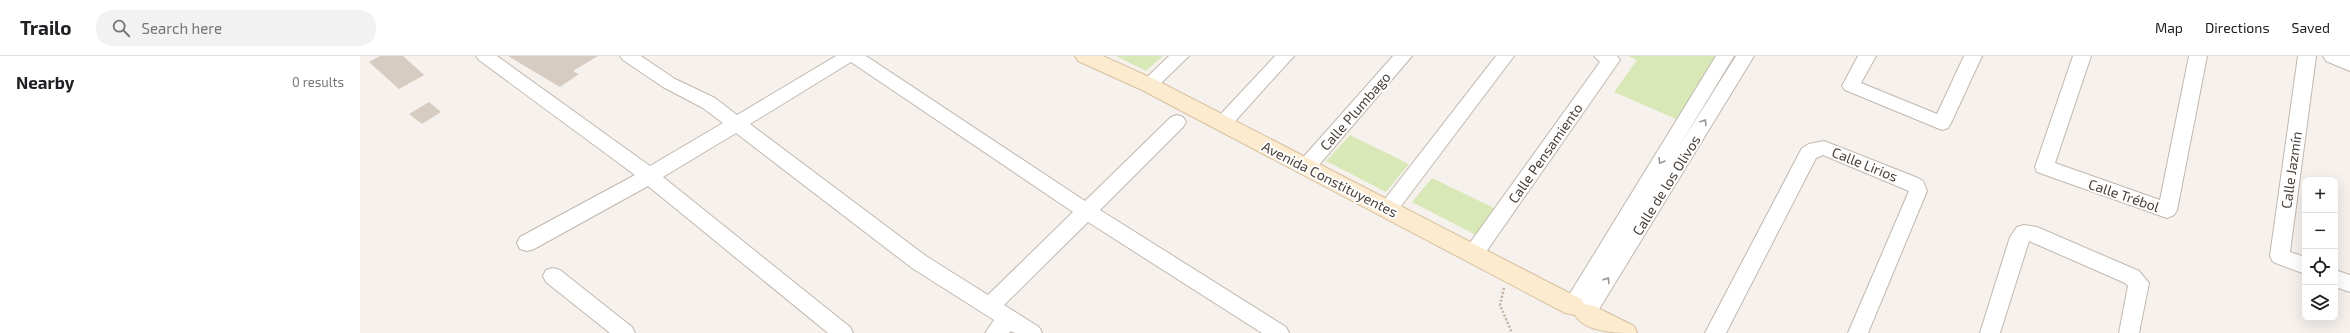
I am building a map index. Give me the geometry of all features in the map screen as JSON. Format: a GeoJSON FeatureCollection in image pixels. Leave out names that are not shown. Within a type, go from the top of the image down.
{"type":"FeatureCollection","features":[{"type":"Feature","properties":{"kind":"main road","name":"Avenida Constituyentes"},"geometry":{"type":"LineString","coordinates":[[1085,56],[1149,85],[1625,333]]}},
{"type":"Feature","properties":{"kind":"street"},"geometry":{"type":"LineString","coordinates":[[485,56],[649,176],[843,333]]}},
{"type":"Feature","properties":{"kind":"street"},"geometry":{"type":"LineString","coordinates":[[629,56],[669,83],[709,103],[737,123],[918,262],[989,307],[1002,326],[1032,333]]}},
{"type":"Feature","properties":{"kind":"street"},"geometry":{"type":"LineString","coordinates":[[527,243],[649,176],[849,56]]}},
{"type":"Feature","properties":{"kind":"street"},"geometry":{"type":"LineString","coordinates":[[854,56],[1086,211],[1279,333]]}},
{"type":"Feature","properties":{"kind":"street"},"geometry":{"type":"LineString","coordinates":[[1149,85],[1180,56]]}},
{"type":"Feature","properties":{"kind":"street"},"geometry":{"type":"LineString","coordinates":[[1223,123],[1285,56]]}},
{"type":"Feature","properties":{"kind":"street","name":"Calle Plumbago"},"geometry":{"type":"LineString","coordinates":[[1306,167],[1403,56]]}},
{"type":"Feature","properties":{"kind":"street"},"geometry":{"type":"LineString","coordinates":[[1388,209],[1504,56]]}},
{"type":"Feature","properties":{"kind":"street","name":"Calle Pensamiento"},"geometry":{"type":"LineString","coordinates":[[1474,253],[1611,60],[1603,56]]}},
{"type":"Feature","properties":{"kind":"street","name":"Calle de los Olivos"},"geometry":{"type":"LineString","coordinates":[[1579,310],[1725,56]]}},
{"type":"Feature","properties":{"kind":"street","name":"Calle de los Olivos"},"geometry":{"type":"LineString","coordinates":[[1579,310],[1745,56]]}},
{"type":"Feature","properties":{"kind":"street"},"geometry":{"type":"LineString","coordinates":[[1866,56],[1851,86],[1942,123],[1973,56]]}},
{"type":"Feature","properties":{"kind":"street","name":"Calle Trébol"},"geometry":{"type":"LineString","coordinates":[[2082,56],[2044,167],[2167,210],[2198,56]]}},
{"type":"Feature","properties":{"kind":"street","name":"Calle Jazmín"},"geometry":{"type":"LineString","coordinates":[[2302,265],[2280,256],[2307,56]]}},
{"type":"Feature","properties":{"kind":"street"},"geometry":{"type":"LineString","coordinates":[[2333,56],[2350,64]]}},
{"type":"Feature","properties":{"kind":"street"},"geometry":{"type":"LineString","coordinates":[[989,307],[1176,122]]}},
{"type":"Feature","properties":{"kind":"street","name":"Calle Lirios"},"geometry":{"type":"LineString","coordinates":[[1715,333],[1809,153],[1815,149],[1824,148],[1911,183],[1916,186],[1918,191],[1858,333]]}},
{"type":"Feature","properties":{"kind":"street"},"geometry":{"type":"LineString","coordinates":[[1990,333],[2020,237],[2024,233],[2030,233],[2132,277],[2139,283],[2129,333]]}},
{"type":"Feature","properties":{"kind":"street"},"geometry":{"type":"LineString","coordinates":[[553,276],[625,333]]}},
{"type":"Feature","properties":{"kind":"street"},"geometry":{"type":"LineString","coordinates":[[2338,279],[2350,284]]}},
{"type":"Feature","properties":{"kind":"path"},"geometry":{"type":"LineString","coordinates":[[1512,275],[1499,295],[1500,311],[1512,333]]}},
{"type":"Feature","properties":{"kind":"green space"},"geometry":{"type":"Polygon","coordinates":[[[1116,56],[1163,56],[1146,71],[1116,56]]]}},
{"type":"Feature","properties":{"kind":"green space"},"geometry":{"type":"Polygon","coordinates":[[[1628,56],[1717,56],[1676,119],[1614,92],[1637,60],[1628,56]]]}},
{"type":"Feature","properties":{"kind":"green space"},"geometry":{"type":"Polygon","coordinates":[[[1350,135],[1409,164],[1386,192],[1326,161],[1350,135]]]}},
{"type":"Feature","properties":{"kind":"green space"},"geometry":{"type":"Polygon","coordinates":[[[1432,178],[1498,210],[1478,236],[1412,202],[1432,178]]]}},
{"type":"Feature","properties":{"kind":"building"},"geometry":{"type":"Polygon","coordinates":[[[380,56],[403,56],[424,75],[399,89],[369,62],[380,56]]]}},
{"type":"Feature","properties":{"kind":"building"},"geometry":{"type":"Polygon","coordinates":[[[508,56],[598,56],[573,71],[579,74],[560,87],[508,56]]]}},
{"type":"Feature","properties":{"kind":"building"},"geometry":{"type":"Polygon","coordinates":[[[429,102],[441,112],[422,124],[409,114],[429,102]]]}}]}
